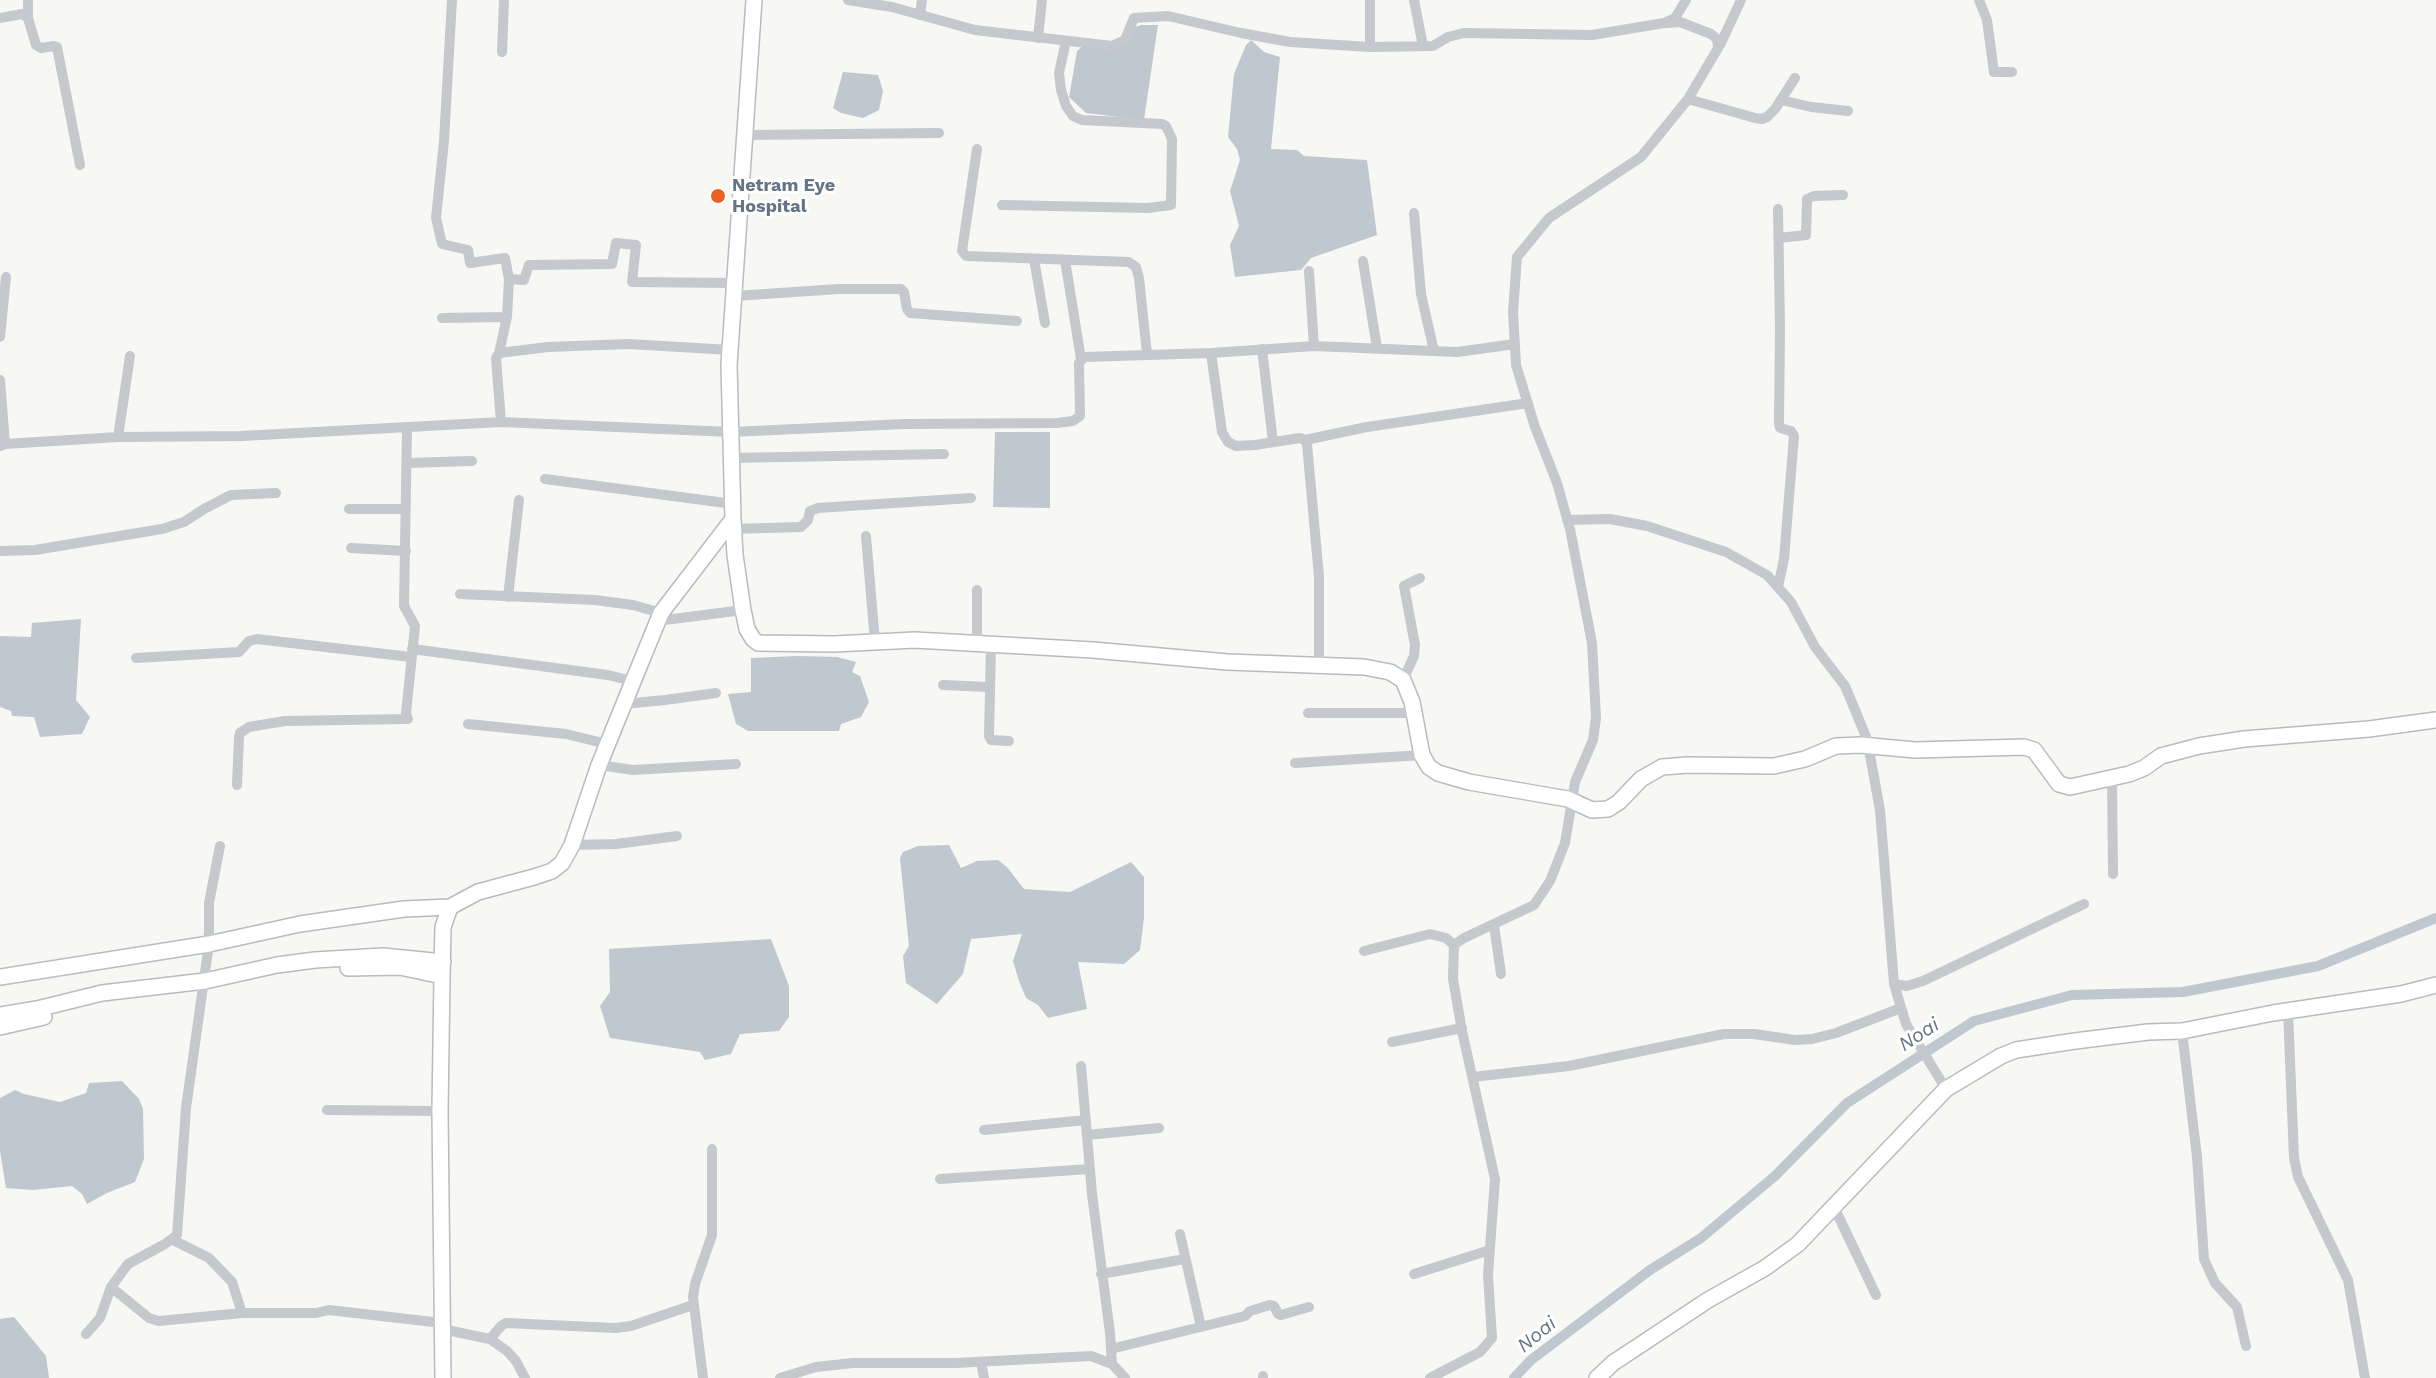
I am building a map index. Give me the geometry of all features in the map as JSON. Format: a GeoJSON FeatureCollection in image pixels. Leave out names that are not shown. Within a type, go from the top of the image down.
{"type":"FeatureCollection","features":[{"type":"Feature","properties":{"kind":"street"},"geometry":{"type":"LineString","coordinates":[[28,0],[28,18],[36,45],[41,48],[54,46],[59,52],[80,165]]}},
{"type":"Feature","properties":{"kind":"street"},"geometry":{"type":"LineString","coordinates":[[452,0],[444,141],[436,218],[442,244],[468,250],[470,263],[505,258],[509,279],[507,317],[496,358],[501,422]]}},
{"type":"Feature","properties":{"kind":"street"},"geometry":{"type":"LineString","coordinates":[[502,52],[504,0]]}},
{"type":"Feature","properties":{"kind":"street"},"geometry":{"type":"LineString","coordinates":[[754,0],[729,396],[733,517],[743,610],[747,629],[758,643],[824,645],[915,640],[1093,650],[1227,662],[1364,667],[1390,672],[1403,680],[1414,712],[1422,755],[1429,767],[1438,773],[1469,782],[1568,799],[1592,810],[1608,808],[1619,802],[1641,779],[1662,767],[1774,766],[1805,759],[1836,746],[1915,750],[2024,747],[2034,750],[2059,784],[2070,787],[2144,768],[2161,756],[2199,746],[2244,739],[2369,729],[2436,720]]}},
{"type":"Feature","properties":{"kind":"street"},"geometry":{"type":"LineString","coordinates":[[848,0],[892,7],[975,30],[1112,46],[1125,40],[1134,18],[1168,16],[1290,42],[1370,46],[1433,46],[1448,37],[1464,33],[1592,35],[1680,22],[1711,34],[1717,39],[1718,47]]}},
{"type":"Feature","properties":{"kind":"street"},"geometry":{"type":"LineString","coordinates":[[920,15],[922,0]]}},
{"type":"Feature","properties":{"kind":"street"},"geometry":{"type":"LineString","coordinates":[[1038,38],[1042,0]]}},
{"type":"Feature","properties":{"kind":"street"},"geometry":{"type":"LineString","coordinates":[[1370,0],[1370,46]]}},
{"type":"Feature","properties":{"kind":"street"},"geometry":{"type":"LineString","coordinates":[[1414,0],[1422,46]]}},
{"type":"Feature","properties":{"kind":"street"},"geometry":{"type":"LineString","coordinates":[[1664,23],[1675,18],[1686,0]]}},
{"type":"Feature","properties":{"kind":"street"},"geometry":{"type":"LineString","coordinates":[[1454,945],[1534,905],[1550,881],[1565,843],[1575,782],[1593,740],[1596,718],[1592,643],[1567,519],[1557,483],[1516,365],[1513,312],[1517,257],[1549,218],[1641,157],[1688,99],[1718,47],[1741,0]]}},
{"type":"Feature","properties":{"kind":"street"},"geometry":{"type":"LineString","coordinates":[[1979,0],[1987,20],[1994,72],[2012,72]]}},
{"type":"Feature","properties":{"kind":"street"},"geometry":{"type":"LineString","coordinates":[[0,18],[22,14],[28,18]]}},
{"type":"Feature","properties":{"kind":"street"},"geometry":{"type":"LineString","coordinates":[[1002,205],[1148,208],[1172,205],[1172,139],[1166,126],[1082,120],[1073,116],[1066,106],[1059,73],[1066,41]]}},
{"type":"Feature","properties":{"kind":"street"},"geometry":{"type":"LineString","coordinates":[[1688,99],[1762,119],[1771,114],[1795,78]]}},
{"type":"Feature","properties":{"kind":"street"},"geometry":{"type":"LineString","coordinates":[[1780,100],[1811,107],[1848,111]]}},
{"type":"Feature","properties":{"kind":"street"},"geometry":{"type":"LineString","coordinates":[[745,135],[939,133]]}},
{"type":"Feature","properties":{"kind":"street"},"geometry":{"type":"LineString","coordinates":[[977,149],[962,251],[966,256],[970,258],[1129,262],[1136,267],[1139,278],[1146,354]]}},
{"type":"Feature","properties":{"kind":"street"},"geometry":{"type":"LineString","coordinates":[[1779,238],[1806,235],[1807,199],[1843,195]]}},
{"type":"Feature","properties":{"kind":"street"},"geometry":{"type":"LineString","coordinates":[[1778,209],[1779,423],[1780,428],[1791,431],[1794,436],[1784,559],[1778,587]]}},
{"type":"Feature","properties":{"kind":"street"},"geometry":{"type":"LineString","coordinates":[[1414,213],[1421,294],[1434,351]]}},
{"type":"Feature","properties":{"kind":"street"},"geometry":{"type":"LineString","coordinates":[[509,279],[524,280],[529,265],[612,264],[616,243],[636,245],[632,282],[735,290],[901,289],[910,313],[1017,321]]}},
{"type":"Feature","properties":{"kind":"street"},"geometry":{"type":"LineString","coordinates":[[1034,259],[1045,323]]}},
{"type":"Feature","properties":{"kind":"street"},"geometry":{"type":"LineString","coordinates":[[0,380],[3,445],[118,437],[242,436],[501,422],[731,432],[904,424],[1016,424],[1073,421],[1080,416],[1081,359],[1065,260]]}},
{"type":"Feature","properties":{"kind":"street"},"geometry":{"type":"LineString","coordinates":[[1363,261],[1377,348]]}},
{"type":"Feature","properties":{"kind":"street"},"geometry":{"type":"LineString","coordinates":[[1309,271],[1314,346]]}},
{"type":"Feature","properties":{"kind":"street"},"geometry":{"type":"LineString","coordinates":[[0,337],[6,277]]}},
{"type":"Feature","properties":{"kind":"street"},"geometry":{"type":"LineString","coordinates":[[442,318],[507,317]]}},
{"type":"Feature","properties":{"kind":"street"},"geometry":{"type":"LineString","coordinates":[[499,353],[548,347],[628,344],[731,350]]}},
{"type":"Feature","properties":{"kind":"street"},"geometry":{"type":"LineString","coordinates":[[1081,359],[1314,346],[1434,351],[1484,349],[1515,344]]}},
{"type":"Feature","properties":{"kind":"street"},"geometry":{"type":"LineString","coordinates":[[1262,349],[1273,442]]}},
{"type":"Feature","properties":{"kind":"street"},"geometry":{"type":"LineString","coordinates":[[1211,353],[1222,432],[1228,442],[1236,446],[1300,438],[1305,440],[1367,427],[1528,403]]}},
{"type":"Feature","properties":{"kind":"street"},"geometry":{"type":"LineString","coordinates":[[118,437],[130,356]]}},
{"type":"Feature","properties":{"kind":"street"},"geometry":{"type":"LineString","coordinates":[[237,785],[239,737],[240,733],[249,727],[285,721],[408,719],[406,713],[415,626],[404,606],[407,427]]}},
{"type":"Feature","properties":{"kind":"street"},"geometry":{"type":"LineString","coordinates":[[1305,440],[1319,577],[1319,666]]}},
{"type":"Feature","properties":{"kind":"street"},"geometry":{"type":"LineString","coordinates":[[732,458],[944,454]]}},
{"type":"Feature","properties":{"kind":"street"},"geometry":{"type":"LineString","coordinates":[[407,463],[472,461]]}},
{"type":"Feature","properties":{"kind":"street"},"geometry":{"type":"LineString","coordinates":[[545,478],[733,517],[801,527],[808,520],[810,511],[818,508],[971,498]]}},
{"type":"Feature","properties":{"kind":"street"},"geometry":{"type":"LineString","coordinates":[[0,551],[35,550],[173,526],[231,495],[276,493]]}},
{"type":"Feature","properties":{"kind":"street"},"geometry":{"type":"LineString","coordinates":[[508,597],[519,500]]}},
{"type":"Feature","properties":{"kind":"street"},"geometry":{"type":"LineString","coordinates":[[349,509],[406,509]]}},
{"type":"Feature","properties":{"kind":"street"},"geometry":{"type":"LineString","coordinates":[[0,977],[95,964],[209,944],[300,924],[404,909],[450,907],[477,891],[552,871],[562,863],[572,845],[607,744],[659,617],[733,517]]}},
{"type":"Feature","properties":{"kind":"street"},"geometry":{"type":"LineString","coordinates":[[1567,519],[1610,519],[1647,526],[1726,552],[1767,575],[1791,602],[1815,647],[1845,686],[1868,746],[1880,810],[1894,984],[1906,1024],[1946,1089]]}},
{"type":"Feature","properties":{"kind":"street"},"geometry":{"type":"LineString","coordinates":[[866,536],[874,642]]}},
{"type":"Feature","properties":{"kind":"street"},"geometry":{"type":"LineString","coordinates":[[351,548],[406,551]]}},
{"type":"Feature","properties":{"kind":"street"},"geometry":{"type":"LineString","coordinates":[[1403,680],[1414,656],[1415,645],[1404,586],[1420,578]]}},
{"type":"Feature","properties":{"kind":"street"},"geometry":{"type":"LineString","coordinates":[[977,590],[989,687],[989,736],[992,740],[1009,741]]}},
{"type":"Feature","properties":{"kind":"street"},"geometry":{"type":"LineString","coordinates":[[460,594],[596,600],[633,605],[659,617],[743,610]]}},
{"type":"Feature","properties":{"kind":"street"},"geometry":{"type":"LineString","coordinates":[[136,658],[239,652],[249,641],[257,639],[412,653],[608,675],[632,681]]}},
{"type":"Feature","properties":{"kind":"street"},"geometry":{"type":"LineString","coordinates":[[943,685],[989,687]]}},
{"type":"Feature","properties":{"kind":"street"},"geometry":{"type":"LineString","coordinates":[[624,704],[716,693]]}},
{"type":"Feature","properties":{"kind":"street"},"geometry":{"type":"LineString","coordinates":[[1308,713],[1414,712]]}},
{"type":"Feature","properties":{"kind":"street"},"geometry":{"type":"LineString","coordinates":[[468,724],[566,734],[607,744]]}},
{"type":"Feature","properties":{"kind":"street"},"geometry":{"type":"LineString","coordinates":[[1295,763],[1422,755]]}},
{"type":"Feature","properties":{"kind":"street"},"geometry":{"type":"LineString","coordinates":[[599,765],[633,770],[736,764]]}},
{"type":"Feature","properties":{"kind":"street"},"geometry":{"type":"LineString","coordinates":[[2112,777],[2113,874]]}},
{"type":"Feature","properties":{"kind":"street"},"geometry":{"type":"LineString","coordinates":[[572,845],[616,844],[677,836]]}},
{"type":"Feature","properties":{"kind":"street"},"geometry":{"type":"LineString","coordinates":[[86,1334],[99,1318],[111,1287],[128,1264],[173,1240],[178,1228],[186,1108],[205,986],[209,944],[209,903],[220,846]]}},
{"type":"Feature","properties":{"kind":"street"},"geometry":{"type":"LineString","coordinates":[[1894,984],[1907,986],[1923,981],[2084,904]]}},
{"type":"Feature","properties":{"kind":"street"},"geometry":{"type":"LineString","coordinates":[[443,1378],[440,1111],[442,969],[443,927],[450,907]]}},
{"type":"Feature","properties":{"kind":"street"},"geometry":{"type":"LineString","coordinates":[[1494,925],[1501,974]]}},
{"type":"Feature","properties":{"kind":"street"},"geometry":{"type":"LineString","coordinates":[[1364,951],[1430,934],[1446,938],[1454,945]]}},
{"type":"Feature","properties":{"kind":"street"},"geometry":{"type":"LineString","coordinates":[[1430,1378],[1480,1352],[1492,1338],[1488,1275],[1495,1179],[1453,979],[1454,945]]}},
{"type":"Feature","properties":{"kind":"street"},"geometry":{"type":"LineString","coordinates":[[0,1027],[109,1002],[205,986],[315,960],[383,956],[442,969]]}},
{"type":"Feature","properties":{"kind":"street"},"geometry":{"type":"LineString","coordinates":[[1597,1378],[1613,1363],[1708,1300],[1765,1269],[1798,1244],[1946,1089],[2001,1056],[2016,1050],[2148,1032],[2182,1031],[2288,1011],[2401,994],[2436,985]]}},
{"type":"Feature","properties":{"kind":"street"},"geometry":{"type":"LineString","coordinates":[[0,1015],[37,1009],[102,993],[205,986]]}},
{"type":"Feature","properties":{"kind":"street"},"geometry":{"type":"LineString","coordinates":[[1473,1077],[1579,1064],[1724,1034],[1754,1034],[1795,1040],[1812,1039],[1836,1033],[1901,1008]]}},
{"type":"Feature","properties":{"kind":"street"},"geometry":{"type":"LineString","coordinates":[[2288,1011],[2294,1158],[2298,1177],[2348,1280],[2365,1378]]}},
{"type":"Feature","properties":{"kind":"street"},"geometry":{"type":"LineString","coordinates":[[1392,1042],[1462,1028]]}},
{"type":"Feature","properties":{"kind":"street"},"geometry":{"type":"LineString","coordinates":[[2182,1031],[2196,1146],[2204,1259],[2215,1284],[2237,1307],[2246,1346]]}},
{"type":"Feature","properties":{"kind":"street"},"geometry":{"type":"LineString","coordinates":[[1081,1066],[1112,1364]]}},
{"type":"Feature","properties":{"kind":"street"},"geometry":{"type":"LineString","coordinates":[[327,1110],[440,1111]]}},
{"type":"Feature","properties":{"kind":"street"},"geometry":{"type":"LineString","coordinates":[[984,1130],[1086,1120]]}},
{"type":"Feature","properties":{"kind":"street"},"geometry":{"type":"LineString","coordinates":[[1087,1135],[1159,1128]]}},
{"type":"Feature","properties":{"kind":"street"},"geometry":{"type":"LineString","coordinates":[[703,1378],[693,1305],[694,1284],[712,1235],[712,1149]]}},
{"type":"Feature","properties":{"kind":"street"},"geometry":{"type":"LineString","coordinates":[[940,1179],[1090,1169]]}},
{"type":"Feature","properties":{"kind":"street"},"geometry":{"type":"LineString","coordinates":[[1834,1207],[1876,1295]]}},
{"type":"Feature","properties":{"kind":"street"},"geometry":{"type":"LineString","coordinates":[[1180,1234],[1201,1328]]}},
{"type":"Feature","properties":{"kind":"street"},"geometry":{"type":"LineString","coordinates":[[173,1240],[209,1258],[232,1282],[242,1313]]}},
{"type":"Feature","properties":{"kind":"street"},"geometry":{"type":"LineString","coordinates":[[1414,1274],[1490,1250]]}},
{"type":"Feature","properties":{"kind":"street"},"geometry":{"type":"LineString","coordinates":[[1101,1274],[1185,1259]]}},
{"type":"Feature","properties":{"kind":"street"},"geometry":{"type":"LineString","coordinates":[[111,1287],[154,1320],[242,1313],[316,1313],[329,1310],[442,1326],[490,1339],[507,1351],[516,1361],[525,1378]]}},
{"type":"Feature","properties":{"kind":"street"},"geometry":{"type":"LineString","coordinates":[[490,1339],[506,1323],[615,1328],[631,1326],[693,1305]]}},
{"type":"Feature","properties":{"kind":"street"},"geometry":{"type":"LineString","coordinates":[[1111,1349],[1245,1316],[1250,1311],[1270,1305],[1274,1306],[1281,1315],[1309,1306]]}},
{"type":"Feature","properties":{"kind":"street"},"geometry":{"type":"LineString","coordinates":[[780,1378],[816,1367],[853,1363],[981,1362],[1091,1356],[1112,1364],[1125,1378]]}},
{"type":"Feature","properties":{"kind":"street"},"geometry":{"type":"LineString","coordinates":[[981,1362],[984,1378]]}},
{"type":"Feature","properties":{"kind":"shaded area"},"geometry":{"type":"Polygon","coordinates":[[[1141,25],[1158,25],[1144,120],[1086,113],[1069,97],[1077,51],[1089,41],[1122,42],[1129,29],[1141,25]]]}},
{"type":"Feature","properties":{"kind":"shaded area"},"geometry":{"type":"Polygon","coordinates":[[[1251,40],[1264,52],[1280,57],[1271,149],[1297,150],[1304,156],[1367,160],[1377,235],[1311,258],[1301,270],[1235,277],[1230,245],[1239,226],[1230,191],[1240,160],[1237,149],[1228,137],[1234,74],[1246,45],[1251,40]]]}},
{"type":"Feature","properties":{"kind":"shaded area"},"geometry":{"type":"Polygon","coordinates":[[[843,72],[878,75],[883,91],[879,110],[863,118],[841,113],[833,108],[843,72]]]}},
{"type":"Feature","properties":{"kind":"shaded area"},"geometry":{"type":"Polygon","coordinates":[[[995,432],[1050,432],[1050,508],[993,507],[995,432]]]}},
{"type":"Feature","properties":{"kind":"shaded area"},"geometry":{"type":"Polygon","coordinates":[[[81,619],[76,700],[90,717],[82,734],[40,737],[34,717],[12,716],[11,711],[0,707],[0,636],[31,637],[32,623],[81,619]]]}},
{"type":"Feature","properties":{"kind":"shaded area"},"geometry":{"type":"Polygon","coordinates":[[[837,657],[856,662],[852,672],[860,676],[869,702],[861,717],[841,724],[839,731],[748,731],[736,724],[728,694],[751,692],[751,658],[837,657]]]}},
{"type":"Feature","properties":{"kind":"shaded area"},"geometry":{"type":"Polygon","coordinates":[[[949,845],[961,868],[977,861],[998,860],[1007,867],[1024,889],[1070,892],[1131,862],[1144,877],[1144,918],[1140,950],[1124,964],[1078,962],[1087,1009],[1048,1018],[1038,1005],[1026,998],[1019,981],[1013,961],[1022,934],[971,939],[963,974],[937,1004],[906,983],[903,956],[909,946],[900,858],[903,852],[918,846],[949,845]]]}},
{"type":"Feature","properties":{"kind":"shaded area"},"geometry":{"type":"Polygon","coordinates":[[[771,939],[789,986],[789,1017],[779,1031],[740,1034],[731,1054],[705,1060],[700,1052],[610,1038],[600,1006],[610,992],[609,949],[771,939]]]}},
{"type":"Feature","properties":{"kind":"shaded area"},"geometry":{"type":"Polygon","coordinates":[[[122,1081],[139,1099],[143,1109],[144,1159],[135,1182],[87,1204],[82,1194],[72,1186],[33,1190],[6,1188],[0,1151],[0,1098],[15,1090],[60,1102],[86,1093],[89,1083],[122,1081]]]}},
{"type":"Feature","properties":{"kind":"shaded area"},"geometry":{"type":"Polygon","coordinates":[[[14,1317],[46,1356],[49,1378],[0,1378],[0,1319],[14,1317]]]}},
{"type":"Feature","properties":{"kind":"waterway","name":"Noai"},"geometry":{"type":"LineString","coordinates":[[1514,1378],[1531,1360],[1650,1270],[1701,1238],[1775,1176],[1847,1103],[1974,1021],[2072,995],[2183,992],[2318,966],[2436,918]]}},
{"type":"Feature","properties":{"kind":"place","name":"Netram Eye Hospital"},"geometry":{"type":"Point","coordinates":[718,196]}}]}
